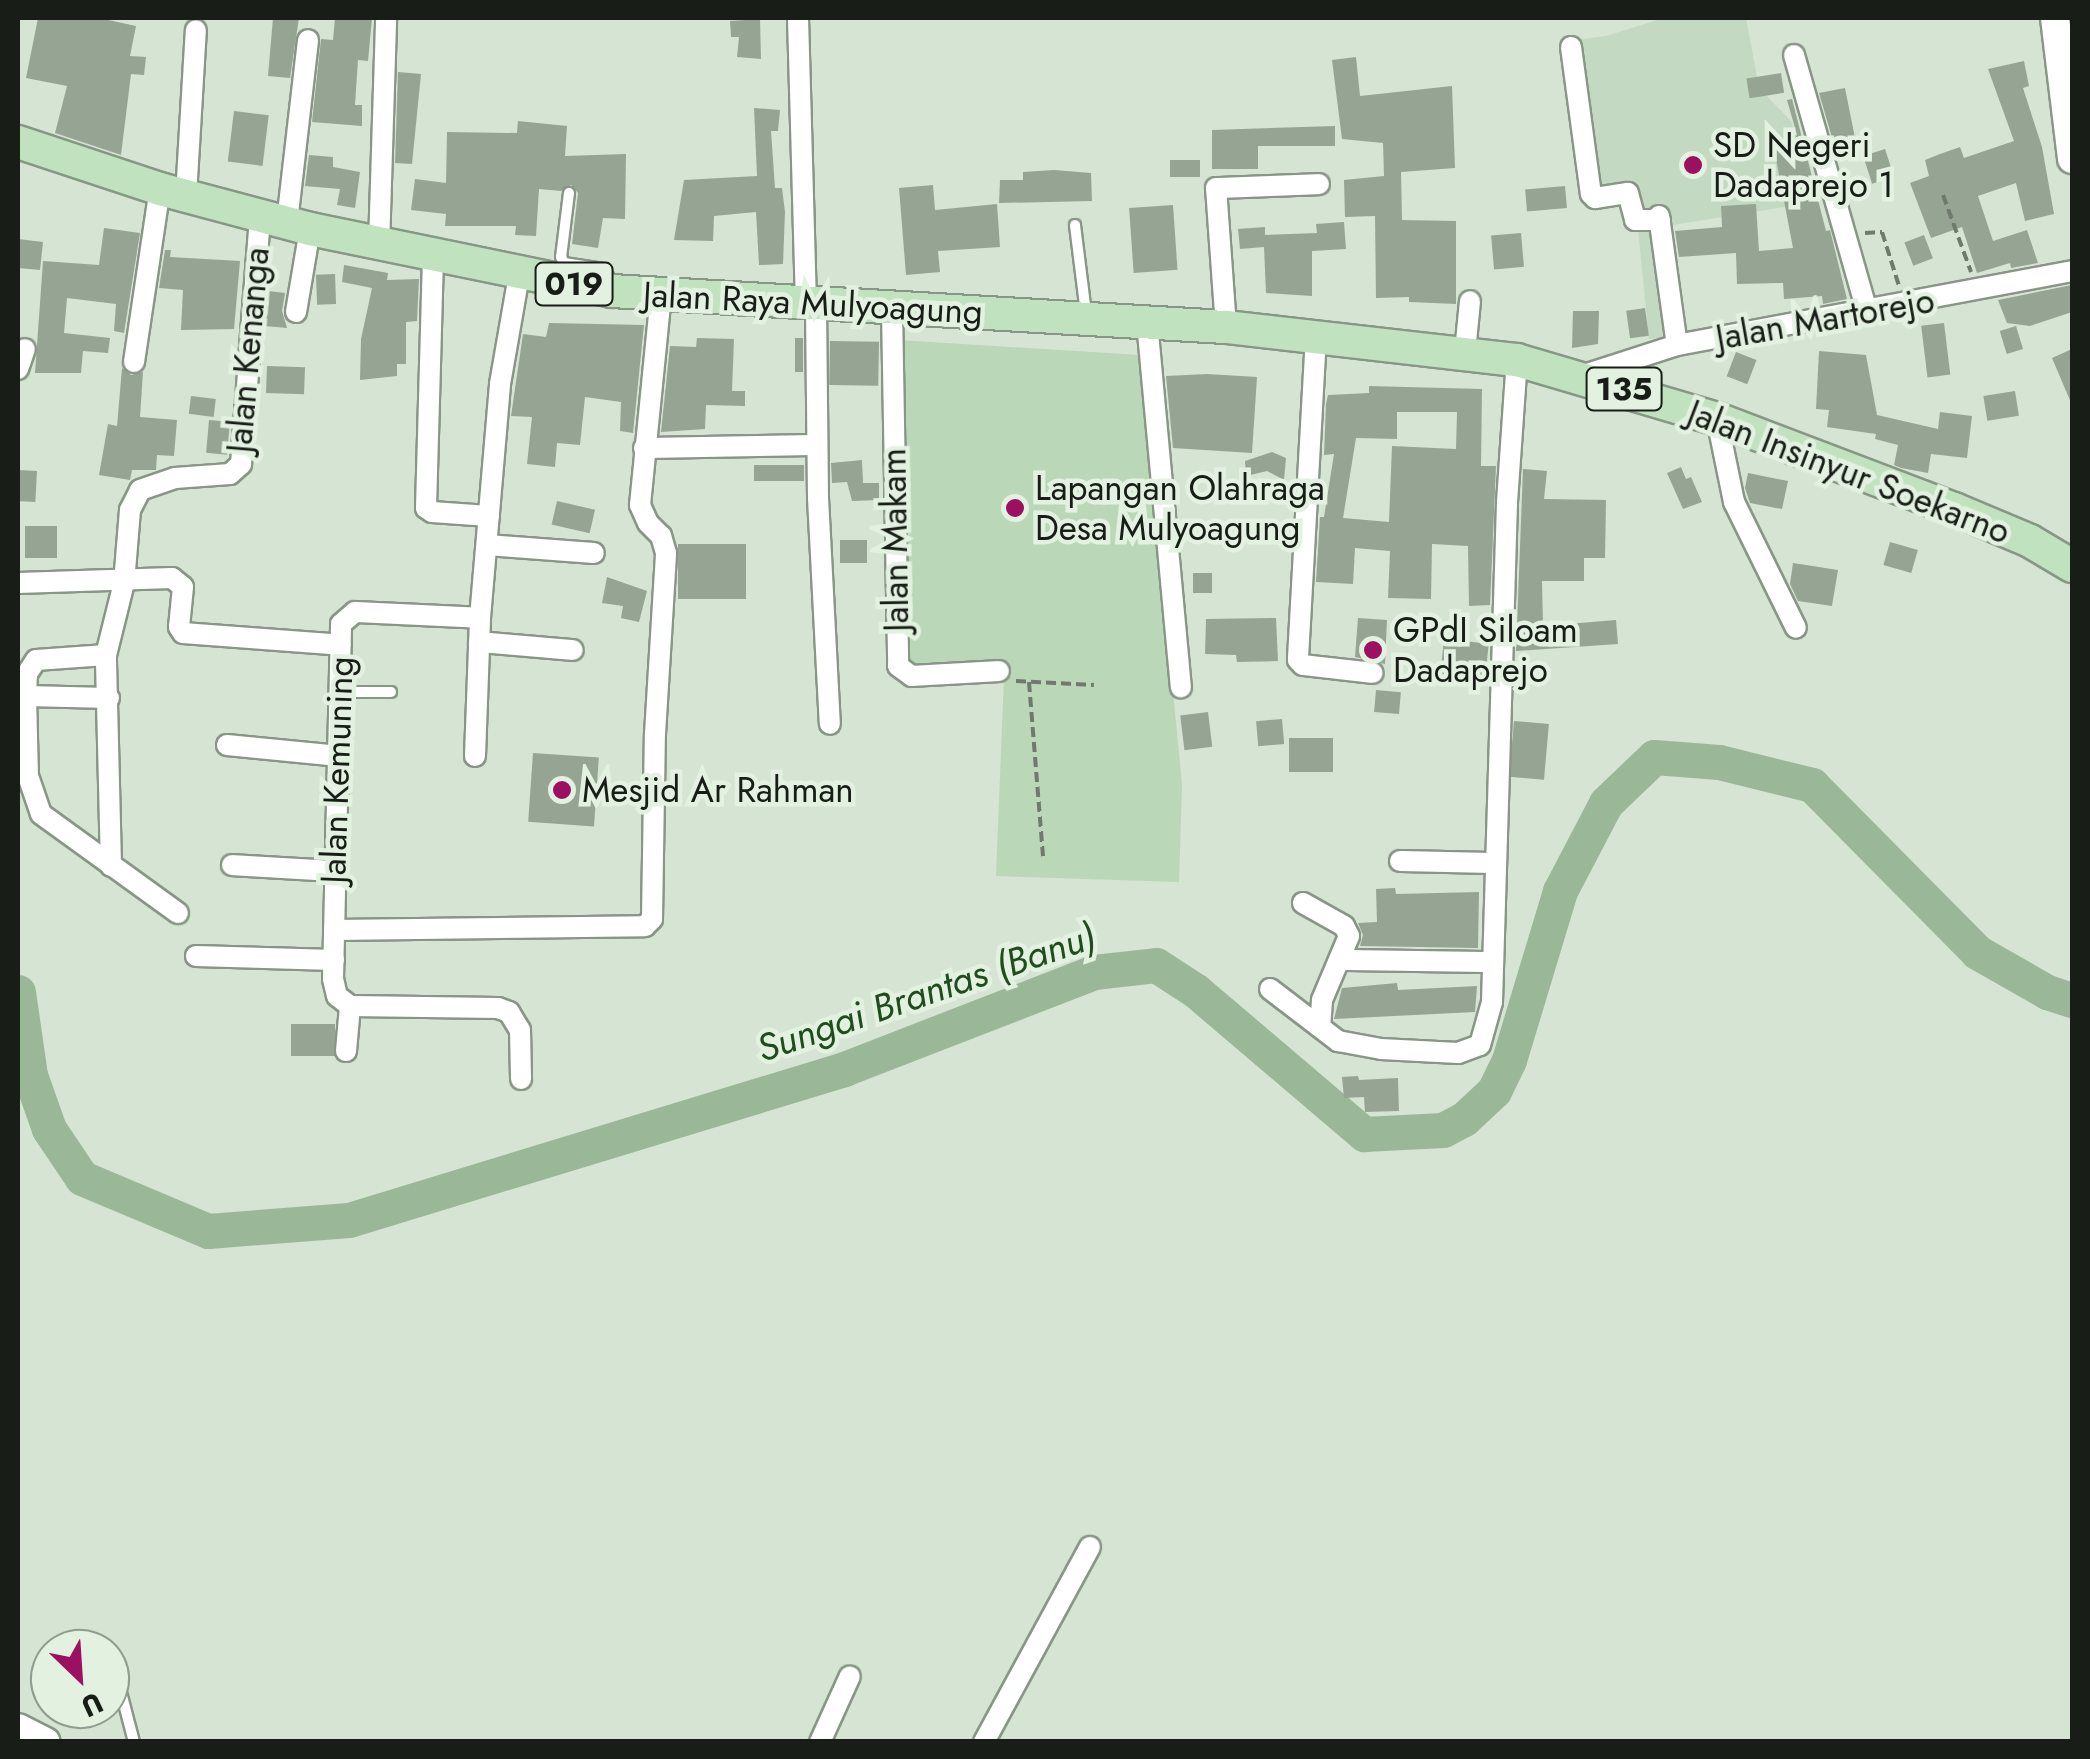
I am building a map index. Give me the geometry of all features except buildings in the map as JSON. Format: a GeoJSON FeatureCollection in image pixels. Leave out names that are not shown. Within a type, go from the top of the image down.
{"type":"FeatureCollection","features":[{"type":"Feature","properties":{"kind":"main road"},"geometry":{"type":"LineString","coordinates":[[2054,18],[2072,158]]}},
{"type":"Feature","properties":{"kind":"main road","name":"Jalan Raya Mulyoagung"},"geometry":{"type":"LineString","coordinates":[[21,151],[379,246],[612,291],[811,306],[1148,322]]}},
{"type":"Feature","properties":{"kind":"main road","name":"Jalan Insinyur Soekarno"},"geometry":{"type":"LineString","coordinates":[[1148,322],[1465,352],[1580,376],[1717,419],[1984,522],[2072,566]]}},
{"type":"Feature","properties":{"kind":"main road"},"geometry":{"type":"LineString","coordinates":[[18,1728],[46,1742]]}},
{"type":"Feature","properties":{"kind":"street"},"geometry":{"type":"LineString","coordinates":[[379,246],[386,18]]}},
{"type":"Feature","properties":{"kind":"street"},"geometry":{"type":"LineString","coordinates":[[798,18],[830,724]]}},
{"type":"Feature","properties":{"kind":"street"},"geometry":{"type":"LineString","coordinates":[[134,362],[173,193],[196,30]]}},
{"type":"Feature","properties":{"kind":"street"},"geometry":{"type":"LineString","coordinates":[[296,312],[286,222],[308,40]]}},
{"type":"Feature","properties":{"kind":"street"},"geometry":{"type":"LineString","coordinates":[[1571,47],[1590,194],[1595,198],[1628,193],[1636,220],[1660,218],[1677,345]]}},
{"type":"Feature","properties":{"kind":"street"},"geometry":{"type":"LineString","coordinates":[[1794,55],[1867,312]]}},
{"type":"Feature","properties":{"kind":"street"},"geometry":{"type":"LineString","coordinates":[[1226,328],[1216,188],[1319,184]]}},
{"type":"Feature","properties":{"kind":"street","name":"Jalan Kenanga"},"geometry":{"type":"LineString","coordinates":[[124,582],[130,510],[140,490],[175,478],[230,474],[241,464],[286,222]]}},
{"type":"Feature","properties":{"kind":"street"},"geometry":{"type":"LineString","coordinates":[[433,257],[426,508],[432,512],[489,516]]}},
{"type":"Feature","properties":{"kind":"street","name":"Jalan Martorejo"},"geometry":{"type":"LineString","coordinates":[[1580,376],[1677,345],[2072,271]]}},
{"type":"Feature","properties":{"kind":"street"},"geometry":{"type":"LineString","coordinates":[[475,756],[480,618],[500,384],[519,275]]}},
{"type":"Feature","properties":{"kind":"street"},"geometry":{"type":"LineString","coordinates":[[334,930],[645,926],[652,919],[655,734],[666,554],[661,536],[648,524],[640,504],[660,296]]}},
{"type":"Feature","properties":{"kind":"street"},"geometry":{"type":"LineString","coordinates":[[1465,352],[1470,301]]}},
{"type":"Feature","properties":{"kind":"street","name":"Jalan Makam"},"geometry":{"type":"LineString","coordinates":[[892,309],[898,666],[912,676],[999,671]]}},
{"type":"Feature","properties":{"kind":"street"},"geometry":{"type":"LineString","coordinates":[[1148,322],[1181,686]]}},
{"type":"Feature","properties":{"kind":"street"},"geometry":{"type":"LineString","coordinates":[[1316,336],[1298,660],[1302,665],[1372,674]]}},
{"type":"Feature","properties":{"kind":"street"},"geometry":{"type":"LineString","coordinates":[[1270,989],[1338,1041],[1381,1049],[1458,1054],[1480,1044],[1492,1002],[1493,863],[1517,360]]}},
{"type":"Feature","properties":{"kind":"street"},"geometry":{"type":"LineString","coordinates":[[1717,419],[1734,502],[1796,628]]}},
{"type":"Feature","properties":{"kind":"street"},"geometry":{"type":"LineString","coordinates":[[644,448],[818,445]]}},
{"type":"Feature","properties":{"kind":"street"},"geometry":{"type":"LineString","coordinates":[[486,544],[594,553]]}},
{"type":"Feature","properties":{"kind":"street"},"geometry":{"type":"LineString","coordinates":[[18,583],[178,579],[182,587],[179,627],[186,634],[341,645]]}},
{"type":"Feature","properties":{"kind":"street"},"geometry":{"type":"LineString","coordinates":[[111,866],[106,655],[124,582]]}},
{"type":"Feature","properties":{"kind":"street","name":"Jalan Kemuning"},"geometry":{"type":"LineString","coordinates":[[346,1051],[350,1006],[333,987],[332,871],[341,624],[356,612],[480,618]]}},
{"type":"Feature","properties":{"kind":"street"},"geometry":{"type":"LineString","coordinates":[[480,642],[572,650]]}},
{"type":"Feature","properties":{"kind":"street"},"geometry":{"type":"LineString","coordinates":[[106,655],[36,660],[27,674],[28,776],[40,814],[178,913]]}},
{"type":"Feature","properties":{"kind":"street"},"geometry":{"type":"LineString","coordinates":[[26,696],[109,698]]}},
{"type":"Feature","properties":{"kind":"street"},"geometry":{"type":"LineString","coordinates":[[228,745],[339,756]]}},
{"type":"Feature","properties":{"kind":"street"},"geometry":{"type":"LineString","coordinates":[[1400,861],[1493,863]]}},
{"type":"Feature","properties":{"kind":"street"},"geometry":{"type":"LineString","coordinates":[[232,865],[332,871]]}},
{"type":"Feature","properties":{"kind":"street"},"geometry":{"type":"LineString","coordinates":[[1303,903],[1347,930],[1340,960],[1322,1000],[1320,1028]]}},
{"type":"Feature","properties":{"kind":"street"},"geometry":{"type":"LineString","coordinates":[[196,956],[334,960]]}},
{"type":"Feature","properties":{"kind":"street"},"geometry":{"type":"LineString","coordinates":[[1340,960],[1492,962]]}},
{"type":"Feature","properties":{"kind":"street"},"geometry":{"type":"LineString","coordinates":[[350,1006],[498,1008],[509,1012],[520,1030],[522,1079]]}},
{"type":"Feature","properties":{"kind":"street"},"geometry":{"type":"LineString","coordinates":[[984,1742],[1090,1548]]}},
{"type":"Feature","properties":{"kind":"street"},"geometry":{"type":"LineString","coordinates":[[820,1742],[850,1676]]}},
{"type":"Feature","properties":{"kind":"lane"},"geometry":{"type":"LineString","coordinates":[[569,193],[561,257],[564,263],[608,271],[612,291]]}},
{"type":"Feature","properties":{"kind":"lane"},"geometry":{"type":"LineString","coordinates":[[1075,225],[1087,319]]}},
{"type":"Feature","properties":{"kind":"lane"},"geometry":{"type":"LineString","coordinates":[[340,692],[391,692]]}},
{"type":"Feature","properties":{"kind":"path"},"geometry":{"type":"LineString","coordinates":[[1943,195],[1978,291]]}},
{"type":"Feature","properties":{"kind":"path"},"geometry":{"type":"LineString","coordinates":[[1863,221],[1866,235],[1882,232],[1904,305]]}},
{"type":"Feature","properties":{"kind":"path"},"geometry":{"type":"LineString","coordinates":[[999,671],[1010,680],[1094,684]]}},
{"type":"Feature","properties":{"kind":"path"},"geometry":{"type":"LineString","coordinates":[[1029,682],[1044,856]]}},
{"type":"Feature","properties":{"kind":"shaded area","name":"SD Negeri Dadaprejo 1"},"geometry":{"type":"Polygon","coordinates":[[[1664,18],[1746,18],[1759,88],[1791,121],[1797,141],[1790,206],[1667,226],[1682,336],[1649,339],[1634,189],[1596,194],[1575,40],[1606,36],[1664,18]]]}},
{"type":"Feature","properties":{"kind":"shaded area"},"geometry":{"type":"Polygon","coordinates":[[[898,340],[1140,355],[1182,784],[1179,882],[996,876],[1004,677],[1012,676],[1006,667],[910,669],[902,664],[898,340]]]}},
{"type":"Feature","properties":{"kind":"waterway","name":"Sungai Brantas (Banu)"},"geometry":{"type":"LineString","coordinates":[[18,992],[30,1075],[49,1129],[82,1178],[208,1231],[349,1220],[844,1069],[1094,972],[1156,965],[1196,991],[1364,1134],[1443,1130],[1464,1119],[1494,1091],[1509,1060],[1560,891],[1606,803],[1654,757],[1719,762],[1812,785],[1977,952],[2047,992],[2072,1000]]}},
{"type":"Feature","properties":{"kind":"place","name":"SD Negeri Dadaprejo 1"},"geometry":{"type":"Point","coordinates":[1693,165]}},
{"type":"Feature","properties":{"kind":"place","name":"Lapangan Olahraga Desa Mulyoagung"},"geometry":{"type":"Point","coordinates":[1015,508]}},
{"type":"Feature","properties":{"kind":"place","name":"GPdI Siloam Dadaprejo"},"geometry":{"type":"Point","coordinates":[1373,650]}},
{"type":"Feature","properties":{"kind":"place","name":"Mesjid Ar Rahman"},"geometry":{"type":"Point","coordinates":[562,790]}}]}
